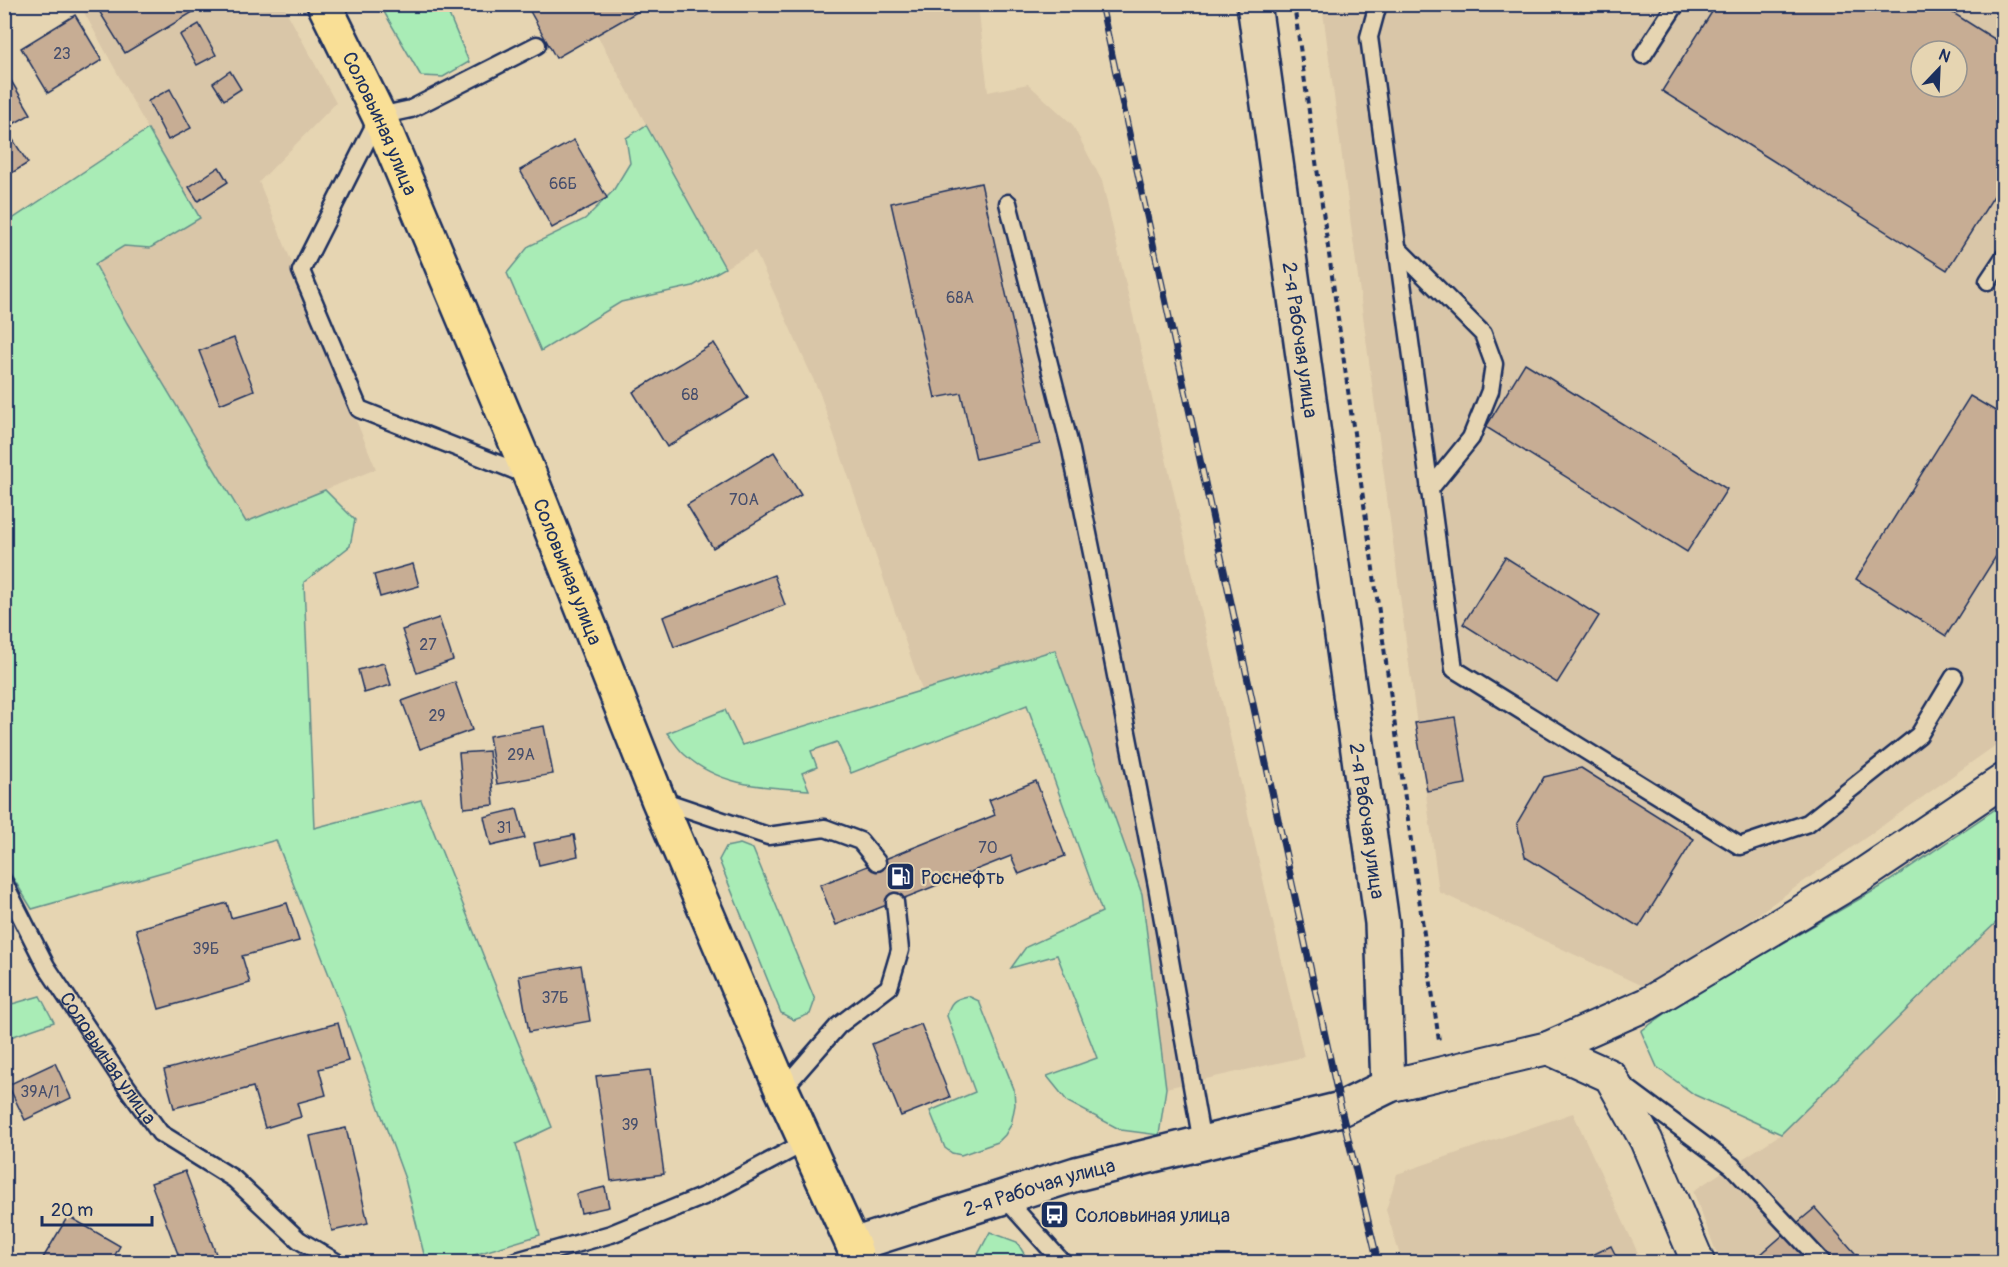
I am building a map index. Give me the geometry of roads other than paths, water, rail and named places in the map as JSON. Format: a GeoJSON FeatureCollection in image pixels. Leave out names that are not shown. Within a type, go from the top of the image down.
{"type":"FeatureCollection","features":[{"type":"Feature","properties":{"kind":"main road","name":"Соловьиная улица"},"geometry":{"type":"LineString","coordinates":[[324,4],[379,116],[530,476],[658,799],[782,1090],[856,1254]]}},
{"type":"Feature","properties":{"kind":"main road","name":"2-я Рабочая улица"},"geometry":{"type":"LineString","coordinates":[[856,1254],[1004,1197],[1076,1174],[1341,1109],[1388,1086],[1382,923],[1254,4]]}},
{"type":"Feature","properties":{"kind":"street"},"geometry":{"type":"LineString","coordinates":[[1388,1086],[1548,1047],[1647,1004],[1858,878],[2004,780]]}},
{"type":"Feature","properties":{"kind":"street"},"geometry":{"type":"LineString","coordinates":[[1548,1047],[1610,1076],[1646,1140],[1698,1263]]}},
{"type":"Feature","properties":{"kind":"lane"},"geometry":{"type":"LineString","coordinates":[[1378,4],[1369,37],[1454,669],[1740,846],[1808,823],[1818,816],[1919,735],[1954,677]]}},
{"type":"Feature","properties":{"kind":"lane"},"geometry":{"type":"LineString","coordinates":[[1643,56],[1676,4]]}},
{"type":"Feature","properties":{"kind":"lane"},"geometry":{"type":"LineString","coordinates":[[530,476],[359,409],[301,271],[379,116],[411,109],[537,45]]}},
{"type":"Feature","properties":{"kind":"lane"},"geometry":{"type":"LineString","coordinates":[[1008,203],[1071,450],[1157,886],[1202,1143]]}},
{"type":"Feature","properties":{"kind":"lane"},"geometry":{"type":"LineString","coordinates":[[1397,248],[1483,334],[1494,364],[1490,391],[1471,438],[1429,490]]}},
{"type":"Feature","properties":{"kind":"lane"},"geometry":{"type":"LineString","coordinates":[[1988,281],[2004,256]]}},
{"type":"Feature","properties":{"kind":"lane"},"geometry":{"type":"LineString","coordinates":[[658,799],[768,836],[825,828],[860,841],[877,862]]}},
{"type":"Feature","properties":{"kind":"lane","name":"Соловьиная улица"},"geometry":{"type":"LineString","coordinates":[[4,884],[46,966],[160,1133],[234,1179],[299,1240],[336,1263]]}},
{"type":"Feature","properties":{"kind":"lane"},"geometry":{"type":"LineString","coordinates":[[782,1090],[837,1026],[889,987],[900,950],[895,902]]}},
{"type":"Feature","properties":{"kind":"lane"},"geometry":{"type":"LineString","coordinates":[[1610,1076],[1732,1166],[1822,1263]]}},
{"type":"Feature","properties":{"kind":"lane"},"geometry":{"type":"LineString","coordinates":[[513,1263],[611,1234],[704,1196],[806,1142]]}},
{"type":"Feature","properties":{"kind":"lane"},"geometry":{"type":"LineString","coordinates":[[1004,1197],[1062,1263]]}},
{"type":"Feature","properties":{"kind":"railway"},"geometry":{"type":"LineString","coordinates":[[1101,4],[1341,1109],[1378,1262]]}},
{"type":"Feature","properties":{"kind":"place","name":"Роснефть"},"geometry":{"type":"Point","coordinates":[900,877]}},
{"type":"Feature","properties":{"kind":"place","name":"Соловьиная улица"},"geometry":{"type":"Point","coordinates":[1054,1215]}}]}
